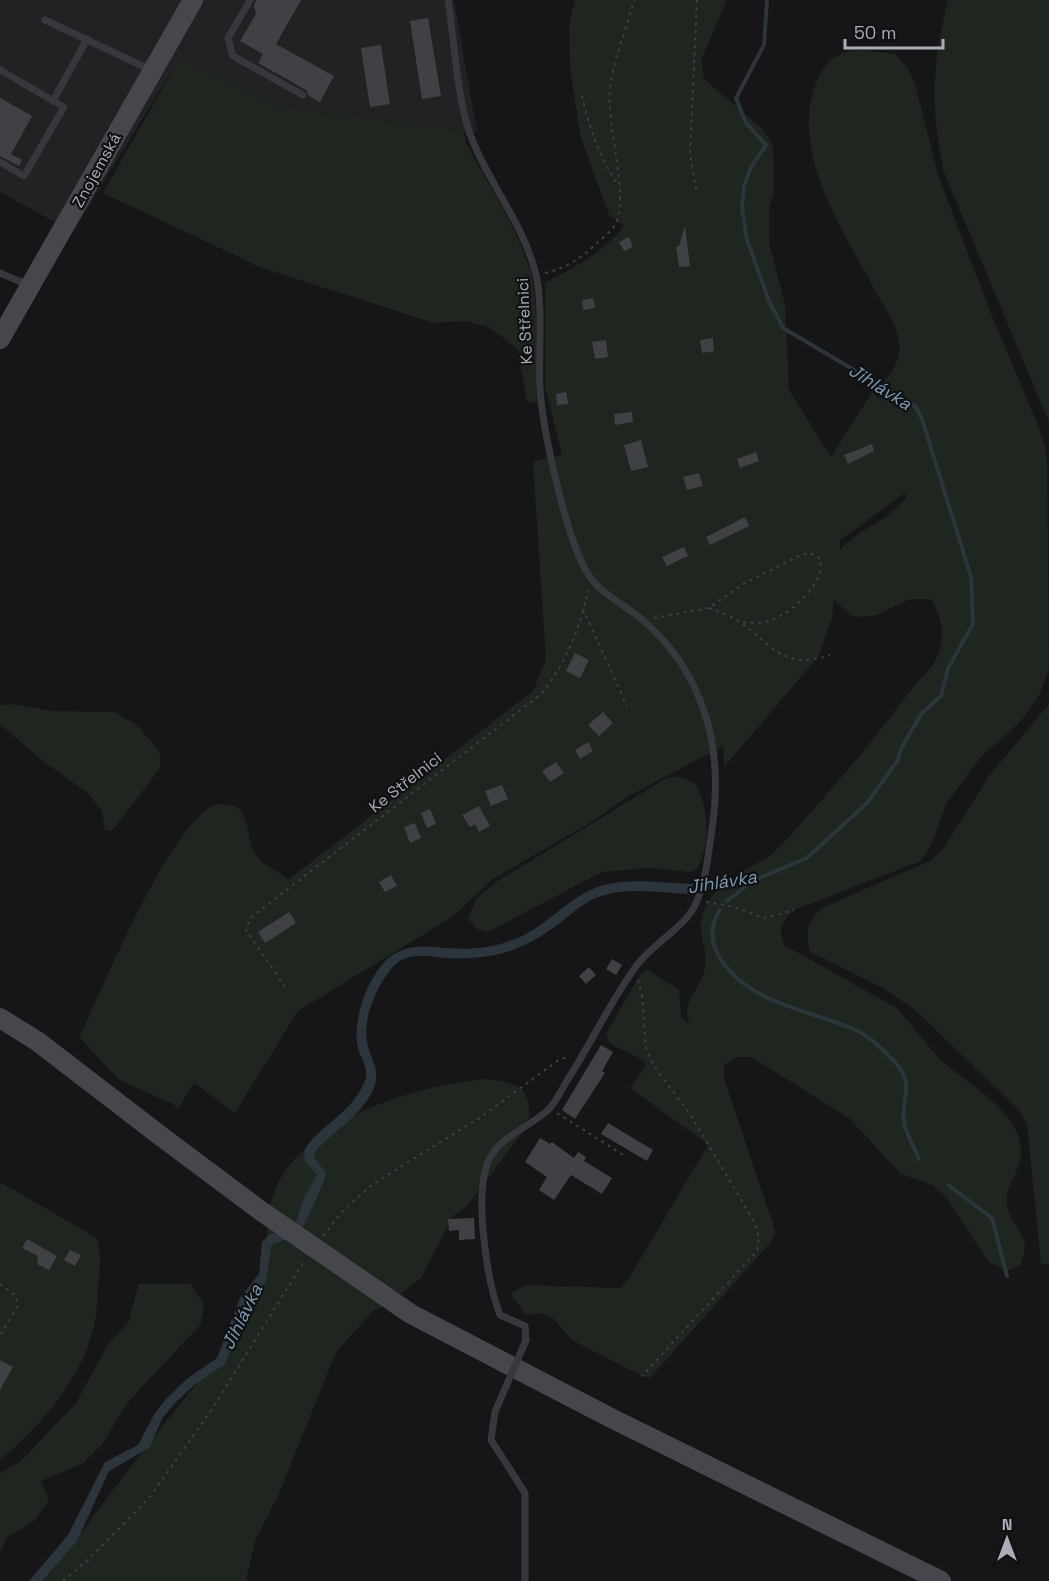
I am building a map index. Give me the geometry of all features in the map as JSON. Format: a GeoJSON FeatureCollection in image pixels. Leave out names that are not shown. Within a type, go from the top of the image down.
{"type":"FeatureCollection","features":[{"type":"Feature","properties":{"kind":"main road","name":"Znojemská"},"geometry":{"type":"LineString","coordinates":[[0,339],[193,0]]}},
{"type":"Feature","properties":{"kind":"main road"},"geometry":{"type":"LineString","coordinates":[[0,1018],[54,1053],[261,1211],[411,1314],[613,1419],[940,1581]]}},
{"type":"Feature","properties":{"kind":"lane"},"geometry":{"type":"LineString","coordinates":[[250,0],[228,38],[233,56],[303,95]]}},
{"type":"Feature","properties":{"kind":"lane","name":"Ke Střelnici"},"geometry":{"type":"LineString","coordinates":[[448,0],[468,127],[478,152],[518,228],[537,275],[540,392],[546,431],[572,535],[590,579],[645,622],[679,659],[696,686],[705,712],[712,749],[713,817],[698,899]]}},
{"type":"Feature","properties":{"kind":"lane"},"geometry":{"type":"LineString","coordinates":[[45,20],[153,71]]}},
{"type":"Feature","properties":{"kind":"lane"},"geometry":{"type":"LineString","coordinates":[[53,101],[87,39]]}},
{"type":"Feature","properties":{"kind":"lane"},"geometry":{"type":"LineString","coordinates":[[0,70],[64,107],[24,176],[0,162]]}},
{"type":"Feature","properties":{"kind":"lane"},"geometry":{"type":"LineString","coordinates":[[0,273],[30,286]]}},
{"type":"Feature","properties":{"kind":"lane"},"geometry":{"type":"LineString","coordinates":[[525,1581],[525,1493],[491,1440],[495,1412],[526,1340],[525,1326],[500,1315],[493,1297],[489,1278],[483,1189],[486,1167],[493,1152],[513,1133],[550,1109],[634,969],[656,944],[689,915],[698,899]]}},
{"type":"Feature","properties":{"kind":"path"},"geometry":{"type":"LineString","coordinates":[[537,275],[564,269],[585,254],[615,226],[620,213],[609,115],[610,86],[634,0]]}},
{"type":"Feature","properties":{"kind":"path"},"geometry":{"type":"LineString","coordinates":[[697,0],[690,153],[697,195]]}},
{"type":"Feature","properties":{"kind":"path"},"geometry":{"type":"LineString","coordinates":[[582,96],[592,135],[619,188]]}},
{"type":"Feature","properties":{"kind":"path"},"geometry":{"type":"LineString","coordinates":[[645,622],[662,615],[709,608],[766,571],[803,554],[814,554],[820,559],[821,572],[811,589],[777,619],[759,624],[741,622],[709,608]]}},
{"type":"Feature","properties":{"kind":"path","name":"Ke Střelnici"},"geometry":{"type":"LineString","coordinates":[[285,987],[246,930],[250,918],[540,695],[554,679],[583,609],[590,579]]}},
{"type":"Feature","properties":{"kind":"path"},"geometry":{"type":"LineString","coordinates":[[583,609],[627,706]]}},
{"type":"Feature","properties":{"kind":"path"},"geometry":{"type":"LineString","coordinates":[[741,622],[769,649],[779,654],[804,659],[830,656]]}},
{"type":"Feature","properties":{"kind":"path"},"geometry":{"type":"LineString","coordinates":[[698,899],[735,907],[753,917],[763,918],[794,910]]}},
{"type":"Feature","properties":{"kind":"path"},"geometry":{"type":"LineString","coordinates":[[634,969],[642,996],[646,1048],[654,1066],[690,1114],[755,1223],[759,1237],[757,1251],[642,1376]]}},
{"type":"Feature","properties":{"kind":"path"},"geometry":{"type":"LineString","coordinates":[[322,1238],[342,1212],[373,1184],[481,1117],[560,1059],[585,1052]]}},
{"type":"Feature","properties":{"kind":"path"},"geometry":{"type":"LineString","coordinates":[[550,1109],[625,1156]]}},
{"type":"Feature","properties":{"kind":"path"},"geometry":{"type":"LineString","coordinates":[[63,1581],[88,1560],[150,1497],[216,1402],[308,1256]]}},
{"type":"Feature","properties":{"kind":"path"},"geometry":{"type":"LineString","coordinates":[[0,1284],[15,1295],[18,1305],[0,1336]]}},
{"type":"Feature","properties":{"kind":"shaded area"},"geometry":{"type":"Polygon","coordinates":[[[0,0],[454,0],[477,132],[283,107],[179,59],[73,232],[0,192],[0,0]]]}},
{"type":"Feature","properties":{"kind":"shaded area"},"geometry":{"type":"Polygon","coordinates":[[[575,0],[727,0],[701,60],[704,79],[764,130],[773,145],[774,193],[769,209],[769,242],[785,305],[789,390],[831,457],[872,392],[879,399],[879,389],[897,362],[899,341],[890,316],[836,219],[824,192],[815,165],[810,137],[810,110],[816,83],[830,61],[839,55],[858,50],[895,54],[907,67],[915,84],[938,175],[990,311],[1037,423],[1047,454],[1049,668],[1040,694],[1021,721],[981,757],[946,804],[932,843],[921,861],[794,910],[786,918],[781,930],[784,945],[895,1007],[940,1059],[991,1100],[1013,1124],[1019,1138],[1021,1153],[1008,1192],[1007,1205],[1024,1242],[1025,1249],[1021,1265],[1008,1271],[988,1261],[947,1198],[933,1185],[901,1174],[849,1118],[751,1057],[736,1057],[725,1065],[723,1075],[776,1233],[770,1243],[650,1378],[572,1340],[552,1317],[540,1313],[526,1315],[510,1294],[525,1285],[621,1288],[629,1278],[707,1147],[705,1142],[630,1088],[645,1067],[644,1060],[610,1044],[606,1034],[641,973],[646,969],[679,990],[681,1017],[690,1025],[687,1017],[688,1004],[704,972],[706,962],[701,927],[705,907],[719,888],[766,858],[783,844],[850,767],[932,666],[939,651],[942,628],[931,599],[910,599],[877,615],[865,617],[852,616],[834,600],[832,618],[818,657],[724,767],[723,746],[629,796],[588,824],[493,879],[452,917],[298,1011],[235,1113],[194,1083],[178,1109],[173,1104],[119,1080],[79,1037],[120,948],[157,876],[195,820],[213,806],[228,805],[240,810],[246,821],[252,847],[257,857],[288,880],[533,691],[546,660],[533,462],[562,455],[545,386],[545,283],[578,265],[608,244],[624,225],[609,215],[580,135],[570,67],[569,26],[575,0]],[[905,493],[840,540],[840,550],[890,513],[906,498],[905,493]]]}},
{"type":"Feature","properties":{"kind":"shaded area"},"geometry":{"type":"Polygon","coordinates":[[[948,0],[1049,0],[1049,422],[944,172],[936,128],[935,86],[939,44],[948,0]]]}},
{"type":"Feature","properties":{"kind":"shaded area"},"geometry":{"type":"Polygon","coordinates":[[[179,59],[283,107],[463,130],[466,143],[509,221],[530,270],[536,317],[537,403],[527,402],[518,349],[489,327],[465,321],[434,323],[262,268],[103,193],[179,59]]]}},
{"type":"Feature","properties":{"kind":"shaded area"},"geometry":{"type":"Polygon","coordinates":[[[12,704],[51,711],[115,712],[138,726],[158,750],[161,758],[160,768],[112,831],[105,830],[102,811],[88,793],[44,762],[0,724],[0,705],[12,704]]]}},
{"type":"Feature","properties":{"kind":"shaded area"},"geometry":{"type":"Polygon","coordinates":[[[1049,704],[1049,1264],[1041,1264],[1027,1124],[1020,1111],[915,1010],[881,987],[810,952],[807,939],[814,916],[824,907],[930,861],[943,849],[989,776],[1049,704]]]}},
{"type":"Feature","properties":{"kind":"shaded area"},"geometry":{"type":"Polygon","coordinates":[[[676,776],[694,782],[706,814],[705,848],[697,869],[689,872],[649,868],[602,872],[488,932],[477,929],[468,919],[477,898],[496,882],[665,779],[676,776]]]}},
{"type":"Feature","properties":{"kind":"shaded area"},"geometry":{"type":"Polygon","coordinates":[[[487,1079],[508,1083],[522,1090],[528,1103],[528,1125],[467,1206],[453,1216],[421,1278],[388,1304],[373,1311],[336,1352],[279,1494],[255,1541],[246,1581],[37,1581],[62,1557],[235,1332],[255,1288],[265,1252],[273,1196],[290,1165],[311,1143],[337,1125],[366,1110],[428,1089],[487,1079]]]}},
{"type":"Feature","properties":{"kind":"shaded area"},"geometry":{"type":"Polygon","coordinates":[[[0,1182],[97,1238],[100,1264],[95,1321],[82,1360],[72,1379],[45,1416],[0,1460],[0,1182]]]}},
{"type":"Feature","properties":{"kind":"shaded area"},"geometry":{"type":"Polygon","coordinates":[[[139,1284],[190,1284],[204,1304],[201,1324],[127,1403],[103,1443],[82,1464],[41,1481],[49,1500],[34,1521],[6,1538],[0,1553],[0,1473],[21,1461],[76,1403],[109,1343],[128,1323],[139,1284]]]}},
{"type":"Feature","properties":{"kind":"water"},"geometry":{"type":"Polygon","coordinates":[[[640,881],[693,884],[692,894],[645,891],[609,894],[587,903],[542,935],[512,950],[470,958],[409,957],[391,969],[380,985],[367,1022],[368,1047],[376,1072],[375,1085],[357,1113],[315,1152],[314,1157],[326,1173],[318,1194],[298,1234],[271,1246],[266,1282],[249,1303],[225,1364],[194,1385],[175,1403],[163,1417],[149,1448],[109,1471],[77,1541],[42,1581],[29,1581],[68,1535],[105,1462],[138,1445],[155,1413],[166,1399],[188,1378],[217,1358],[240,1298],[259,1274],[262,1242],[271,1234],[287,1229],[296,1223],[303,1200],[317,1175],[304,1160],[305,1149],[350,1104],[365,1079],[366,1068],[357,1043],[358,1019],[366,992],[380,967],[398,952],[411,948],[473,948],[507,942],[536,928],[584,893],[611,883],[640,881]]]}},
{"type":"Feature","properties":{"kind":"building"},"geometry":{"type":"Polygon","coordinates":[[[257,0],[301,0],[276,44],[334,76],[320,102],[309,96],[306,90],[258,63],[263,54],[240,41],[256,14],[254,5],[257,0]]]}},
{"type":"Feature","properties":{"kind":"building"},"geometry":{"type":"Polygon","coordinates":[[[428,18],[441,96],[422,99],[410,21],[428,18]]]}},
{"type":"Feature","properties":{"kind":"building"},"geometry":{"type":"Polygon","coordinates":[[[381,45],[390,104],[370,107],[361,48],[381,45]]]}},
{"type":"Feature","properties":{"kind":"building"},"geometry":{"type":"Polygon","coordinates":[[[0,98],[32,116],[11,154],[22,160],[19,166],[0,156],[0,98]]]}},
{"type":"Feature","properties":{"kind":"building"},"geometry":{"type":"Polygon","coordinates":[[[685,226],[690,266],[679,267],[676,247],[679,246],[685,226]]]}},
{"type":"Feature","properties":{"kind":"building"},"geometry":{"type":"Polygon","coordinates":[[[629,237],[633,247],[624,251],[619,242],[629,237]]]}},
{"type":"Feature","properties":{"kind":"building"},"geometry":{"type":"Polygon","coordinates":[[[593,298],[595,308],[583,310],[582,300],[593,298]]]}},
{"type":"Feature","properties":{"kind":"building"},"geometry":{"type":"Polygon","coordinates":[[[713,338],[714,351],[702,353],[700,340],[713,338]]]}},
{"type":"Feature","properties":{"kind":"building"},"geometry":{"type":"Polygon","coordinates":[[[606,340],[608,357],[595,359],[592,342],[606,340]]]}},
{"type":"Feature","properties":{"kind":"building"},"geometry":{"type":"Polygon","coordinates":[[[566,392],[568,404],[557,405],[556,394],[566,392]]]}},
{"type":"Feature","properties":{"kind":"building"},"geometry":{"type":"Polygon","coordinates":[[[632,412],[633,422],[615,425],[614,414],[632,412]]]}},
{"type":"Feature","properties":{"kind":"building"},"geometry":{"type":"Polygon","coordinates":[[[641,440],[648,467],[631,471],[624,445],[641,440]]]}},
{"type":"Feature","properties":{"kind":"building"},"geometry":{"type":"Polygon","coordinates":[[[872,444],[874,451],[848,464],[844,455],[872,444]]]}},
{"type":"Feature","properties":{"kind":"building"},"geometry":{"type":"Polygon","coordinates":[[[756,452],[759,461],[740,468],[737,459],[756,452]]]}},
{"type":"Feature","properties":{"kind":"building"},"geometry":{"type":"Polygon","coordinates":[[[699,473],[703,486],[687,490],[683,477],[699,473]]]}},
{"type":"Feature","properties":{"kind":"building"},"geometry":{"type":"Polygon","coordinates":[[[745,517],[749,526],[710,545],[706,537],[745,517]]]}},
{"type":"Feature","properties":{"kind":"building"},"geometry":{"type":"Polygon","coordinates":[[[684,547],[688,556],[667,566],[662,557],[684,547]]]}},
{"type":"Feature","properties":{"kind":"building"},"geometry":{"type":"Polygon","coordinates":[[[575,653],[589,660],[580,678],[566,671],[575,653]]]}},
{"type":"Feature","properties":{"kind":"building"},"geometry":{"type":"Polygon","coordinates":[[[603,712],[613,723],[599,736],[588,725],[603,712]]]}},
{"type":"Feature","properties":{"kind":"building"},"geometry":{"type":"Polygon","coordinates":[[[588,742],[593,751],[580,759],[575,750],[588,742]]]}},
{"type":"Feature","properties":{"kind":"building"},"geometry":{"type":"Polygon","coordinates":[[[556,762],[564,773],[550,782],[542,771],[556,762]]]}},
{"type":"Feature","properties":{"kind":"building"},"geometry":{"type":"Polygon","coordinates":[[[502,785],[508,799],[491,806],[485,791],[502,785]]]}},
{"type":"Feature","properties":{"kind":"building"},"geometry":{"type":"Polygon","coordinates":[[[479,806],[490,826],[479,832],[475,824],[470,827],[462,815],[479,806]]]}},
{"type":"Feature","properties":{"kind":"building"},"geometry":{"type":"Polygon","coordinates":[[[430,809],[436,824],[427,828],[421,813],[430,809]]]}},
{"type":"Feature","properties":{"kind":"building"},"geometry":{"type":"Polygon","coordinates":[[[415,823],[421,838],[410,843],[404,827],[415,823]]]}},
{"type":"Feature","properties":{"kind":"building"},"geometry":{"type":"Polygon","coordinates":[[[391,875],[397,886],[385,892],[379,882],[391,875]]]}},
{"type":"Feature","properties":{"kind":"building"},"geometry":{"type":"Polygon","coordinates":[[[289,912],[296,923],[265,943],[258,932],[289,912]]]}},
{"type":"Feature","properties":{"kind":"building"},"geometry":{"type":"Polygon","coordinates":[[[612,959],[622,965],[616,975],[606,969],[612,959]]]}},
{"type":"Feature","properties":{"kind":"building"},"geometry":{"type":"Polygon","coordinates":[[[589,967],[596,975],[586,984],[579,976],[589,967]]]}},
{"type":"Feature","properties":{"kind":"building"},"geometry":{"type":"Polygon","coordinates":[[[601,1045],[613,1052],[602,1071],[605,1073],[575,1119],[562,1110],[601,1045]]]}},
{"type":"Feature","properties":{"kind":"building"},"geometry":{"type":"Polygon","coordinates":[[[608,1123],[653,1150],[647,1161],[601,1134],[608,1123]]]}},
{"type":"Feature","properties":{"kind":"building"},"geometry":{"type":"Polygon","coordinates":[[[540,1138],[550,1144],[552,1142],[574,1158],[578,1152],[586,1157],[584,1161],[612,1178],[602,1194],[571,1175],[554,1200],[539,1190],[547,1177],[525,1162],[540,1138]]]}},
{"type":"Feature","properties":{"kind":"building"},"geometry":{"type":"Polygon","coordinates":[[[474,1218],[475,1239],[459,1240],[459,1230],[449,1231],[448,1219],[474,1218]]]}},
{"type":"Feature","properties":{"kind":"building"},"geometry":{"type":"Polygon","coordinates":[[[27,1239],[57,1256],[49,1270],[37,1264],[38,1256],[22,1248],[27,1239]]]}},
{"type":"Feature","properties":{"kind":"building"},"geometry":{"type":"Polygon","coordinates":[[[70,1250],[81,1255],[75,1266],[64,1260],[70,1250]]]}},
{"type":"Feature","properties":{"kind":"building"},"geometry":{"type":"Polygon","coordinates":[[[0,1360],[13,1367],[0,1390],[0,1360]]]}},
{"type":"Feature","properties":{"kind":"waterway","name":"Jihlávka"},"geometry":{"type":"LineString","coordinates":[[689,890],[752,881],[807,858],[867,803],[898,760],[901,749],[921,714],[941,696],[948,668],[973,624],[971,577],[922,419],[915,406],[783,328],[769,301],[747,240],[742,208],[744,186],[751,167],[766,145],[746,123],[736,98],[764,45],[767,0]]}},
{"type":"Feature","properties":{"kind":"waterway"},"geometry":{"type":"LineString","coordinates":[[727,901],[750,883]]}},
{"type":"Feature","properties":{"kind":"waterway"},"geometry":{"type":"LineString","coordinates":[[720,910],[712,935],[715,948],[729,970],[739,980],[774,1001],[860,1032],[880,1047],[899,1067],[906,1082],[905,1126],[919,1159]]}},
{"type":"Feature","properties":{"kind":"waterway"},"geometry":{"type":"LineString","coordinates":[[948,1185],[992,1218],[1007,1276]]}}]}
